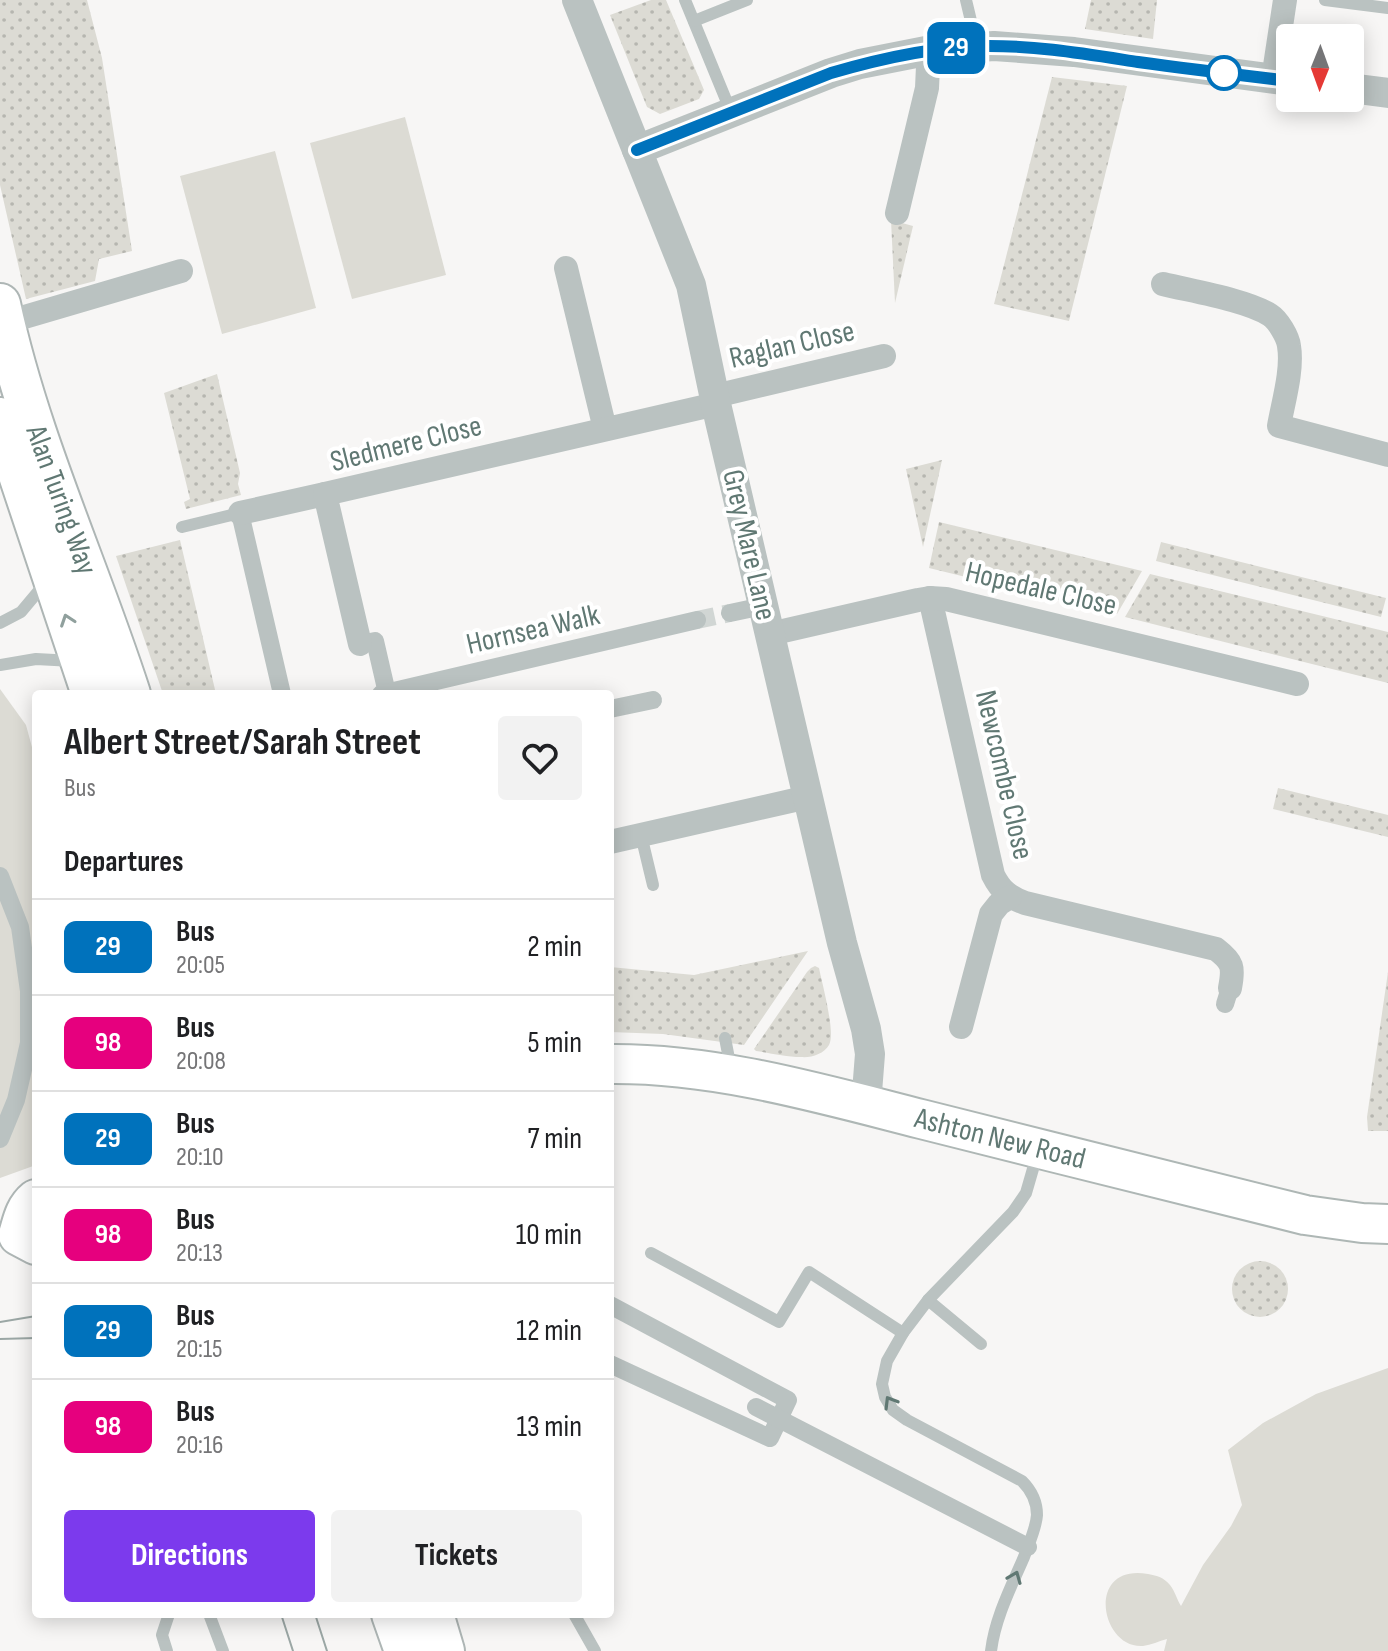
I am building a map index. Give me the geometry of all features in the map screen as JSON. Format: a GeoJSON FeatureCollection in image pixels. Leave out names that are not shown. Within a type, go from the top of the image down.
{"type":"FeatureCollection","features":[{"type":"Feature","properties":{"kind":"highway","name":"Alan Turing Way"},"geometry":{"type":"LineString","coordinates":[[2,314],[38,441],[129,690]]}},
{"type":"Feature","properties":{"kind":"highway","name":"Alan Turing Way"},"geometry":{"type":"LineString","coordinates":[[0,418],[86,678]]}},
{"type":"Feature","properties":{"kind":"highway"},"geometry":{"type":"LineString","coordinates":[[393,1618],[405,1651]]}},
{"type":"Feature","properties":{"kind":"highway"},"geometry":{"type":"LineString","coordinates":[[434,1618],[444,1651]]}},
{"type":"Feature","properties":{"kind":"main road","name":"Ashton New Road"},"geometry":{"type":"LineString","coordinates":[[614,1064],[658,1065],[732,1076],[866,1105],[1305,1215],[1388,1224]]}},
{"type":"Feature","properties":{"kind":"street","name":"Grey Mare Lane"},"geometry":{"type":"LineString","coordinates":[[577,0],[691,285],[842,943],[866,1029],[870,1054],[866,1105]]}},
{"type":"Feature","properties":{"kind":"street"},"geometry":{"type":"LineString","coordinates":[[1284,24],[1285,0]]}},
{"type":"Feature","properties":{"kind":"street"},"geometry":{"type":"LineString","coordinates":[[637,150],[831,73],[926,51],[977,46],[1074,52],[1276,79]]}},
{"type":"Feature","properties":{"kind":"street"},"geometry":{"type":"LineString","coordinates":[[897,213],[927,88],[926,51]]}},
{"type":"Feature","properties":{"kind":"street"},"geometry":{"type":"LineString","coordinates":[[1364,90],[1388,93]]}},
{"type":"Feature","properties":{"kind":"street"},"geometry":{"type":"LineString","coordinates":[[566,268],[605,429]]}},
{"type":"Feature","properties":{"kind":"street"},"geometry":{"type":"LineString","coordinates":[[2,314],[181,271]]}},
{"type":"Feature","properties":{"kind":"street"},"geometry":{"type":"LineString","coordinates":[[1163,284],[1246,305],[1273,316],[1287,338],[1290,362],[1279,426],[1388,455]]}},
{"type":"Feature","properties":{"kind":"street","name":"Raglan Close"},"geometry":{"type":"LineString","coordinates":[[716,400],[884,356]]}},
{"type":"Feature","properties":{"kind":"street","name":"Sledmere Close"},"geometry":{"type":"LineString","coordinates":[[386,690],[375,641],[360,644],[325,494],[716,400]]}},
{"type":"Feature","properties":{"kind":"street"},"geometry":{"type":"LineString","coordinates":[[281,690],[240,513],[325,494]]}},
{"type":"Feature","properties":{"kind":"street","name":"Hopedale Close"},"geometry":{"type":"LineString","coordinates":[[767,620],[930,598],[946,599],[1297,684]]}},
{"type":"Feature","properties":{"kind":"street","name":"Newcombe Close"},"geometry":{"type":"LineString","coordinates":[[930,598],[993,875],[999,887],[1010,897],[1025,903],[1216,949],[1230,960],[1233,973],[1228,996]]}},
{"type":"Feature","properties":{"kind":"street"},"geometry":{"type":"LineString","coordinates":[[730,613],[767,620]]}},
{"type":"Feature","properties":{"kind":"street","name":"Hornsea Walk"},"geometry":{"type":"LineString","coordinates":[[400,690],[697,620]]}},
{"type":"Feature","properties":{"kind":"street"},"geometry":{"type":"LineString","coordinates":[[614,708],[653,700]]}},
{"type":"Feature","properties":{"kind":"street"},"geometry":{"type":"LineString","coordinates":[[614,841],[808,797]]}},
{"type":"Feature","properties":{"kind":"street"},"geometry":{"type":"LineString","coordinates":[[0,876],[20,927],[29,991],[29,1043],[16,1100],[0,1139]]}},
{"type":"Feature","properties":{"kind":"street"},"geometry":{"type":"LineString","coordinates":[[961,1027],[991,914],[1010,897]]}},
{"type":"Feature","properties":{"kind":"street"},"geometry":{"type":"LineString","coordinates":[[614,1307],[788,1400],[770,1438],[614,1366]]}},
{"type":"Feature","properties":{"kind":"street"},"geometry":{"type":"LineString","coordinates":[[756,1407],[1028,1547]]}},
{"type":"Feature","properties":{"kind":"lane"},"geometry":{"type":"LineString","coordinates":[[685,0],[731,112]]}},
{"type":"Feature","properties":{"kind":"lane"},"geometry":{"type":"LineString","coordinates":[[694,21],[747,0]]}},
{"type":"Feature","properties":{"kind":"lane"},"geometry":{"type":"LineString","coordinates":[[966,0],[977,46]]}},
{"type":"Feature","properties":{"kind":"lane"},"geometry":{"type":"LineString","coordinates":[[1325,0],[1388,8]]}},
{"type":"Feature","properties":{"kind":"lane"},"geometry":{"type":"LineString","coordinates":[[182,527],[240,513]]}},
{"type":"Feature","properties":{"kind":"lane"},"geometry":{"type":"LineString","coordinates":[[0,623],[21,612],[51,576]]}},
{"type":"Feature","properties":{"kind":"lane"},"geometry":{"type":"LineString","coordinates":[[0,665],[36,659],[86,678]]}},
{"type":"Feature","properties":{"kind":"lane"},"geometry":{"type":"LineString","coordinates":[[641,835],[653,885]]}},
{"type":"Feature","properties":{"kind":"lane"},"geometry":{"type":"LineString","coordinates":[[725,1038],[732,1076]]}},
{"type":"Feature","properties":{"kind":"lane"},"geometry":{"type":"LineString","coordinates":[[991,1651],[1003,1607],[1034,1532],[1036,1505],[1022,1481],[893,1410],[885,1397],[883,1371],[903,1333],[928,1300],[1013,1212],[1026,1193],[1039,1148]]}},
{"type":"Feature","properties":{"kind":"lane"},"geometry":{"type":"LineString","coordinates":[[651,1253],[779,1322],[809,1272],[903,1333]]}},
{"type":"Feature","properties":{"kind":"lane"},"geometry":{"type":"LineString","coordinates":[[928,1300],[981,1344]]}},
{"type":"Feature","properties":{"kind":"lane"},"geometry":{"type":"LineString","coordinates":[[167,1651],[162,1635],[168,1618]]}},
{"type":"Feature","properties":{"kind":"lane"},"geometry":{"type":"LineString","coordinates":[[211,1618],[223,1651]]}},
{"type":"Feature","properties":{"kind":"lane"},"geometry":{"type":"LineString","coordinates":[[576,1618],[595,1651]]}},
{"type":"Feature","properties":{"kind":"shaded area"},"geometry":{"type":"Polygon","coordinates":[[[0,0],[87,0],[102,58],[132,251],[99,259],[95,281],[26,299],[0,185],[0,0]]]}},
{"type":"Feature","properties":{"kind":"shaded area"},"geometry":{"type":"Polygon","coordinates":[[[651,0],[666,0],[704,90],[699,99],[660,114],[647,107],[610,15],[651,0]]]}},
{"type":"Feature","properties":{"kind":"shaded area"},"geometry":{"type":"Polygon","coordinates":[[[1091,0],[1157,0],[1153,39],[1085,29],[1091,0]]]}},
{"type":"Feature","properties":{"kind":"shaded area"},"geometry":{"type":"Polygon","coordinates":[[[1052,77],[1127,86],[1069,321],[994,304],[1052,77]]]}},
{"type":"Feature","properties":{"kind":"shaded area"},"geometry":{"type":"Polygon","coordinates":[[[405,117],[446,275],[352,299],[310,143],[405,117]]]}},
{"type":"Feature","properties":{"kind":"shaded area"},"geometry":{"type":"Polygon","coordinates":[[[275,151],[316,308],[222,334],[180,176],[275,151]]]}},
{"type":"Feature","properties":{"kind":"shaded area"},"geometry":{"type":"Polygon","coordinates":[[[891,220],[913,226],[895,303],[891,220]]]}},
{"type":"Feature","properties":{"kind":"shaded area"},"geometry":{"type":"Polygon","coordinates":[[[217,374],[240,473],[238,484],[241,495],[186,509],[184,502],[190,499],[164,393],[217,374]]]}},
{"type":"Feature","properties":{"kind":"shaded area"},"geometry":{"type":"Polygon","coordinates":[[[942,460],[923,547],[906,469],[942,460]]]}},
{"type":"Feature","properties":{"kind":"shaded area"},"geometry":{"type":"Polygon","coordinates":[[[939,522],[1142,571],[1117,614],[929,568],[939,522]]]}},
{"type":"Feature","properties":{"kind":"shaded area"},"geometry":{"type":"Polygon","coordinates":[[[180,540],[215,690],[162,690],[116,556],[180,540]]]}},
{"type":"Feature","properties":{"kind":"shaded area"},"geometry":{"type":"Polygon","coordinates":[[[1161,542],[1386,598],[1381,617],[1156,561],[1161,542]]]}},
{"type":"Feature","properties":{"kind":"shaded area"},"geometry":{"type":"Polygon","coordinates":[[[1150,574],[1388,632],[1388,683],[1125,617],[1150,574]]]}},
{"type":"Feature","properties":{"kind":"shaded area"},"geometry":{"type":"Polygon","coordinates":[[[0,689],[26,725],[32,747],[32,1166],[0,1178],[0,689]]]}},
{"type":"Feature","properties":{"kind":"shaded area"},"geometry":{"type":"Polygon","coordinates":[[[1278,788],[1388,815],[1388,837],[1273,809],[1278,788]]]}},
{"type":"Feature","properties":{"kind":"shaded area"},"geometry":{"type":"Polygon","coordinates":[[[808,951],[744,1045],[663,1034],[614,1032],[614,967],[694,975],[808,951]]]}},
{"type":"Feature","properties":{"kind":"shaded area"},"geometry":{"type":"Polygon","coordinates":[[[815,966],[819,968],[828,1008],[831,1039],[827,1048],[809,1057],[756,1051],[754,1049],[807,972],[815,966]]]}},
{"type":"Feature","properties":{"kind":"shaded area"},"geometry":{"type":"Polygon","coordinates":[[[1388,972],[1388,1131],[1368,1131],[1367,1117],[1388,972]]]}},
{"type":"Feature","properties":{"kind":"shaded area"},"geometry":{"type":"Polygon","coordinates":[[[1260,1261],[1280,1269],[1288,1289],[1280,1309],[1260,1317],[1240,1309],[1232,1289],[1240,1269],[1260,1261]]]}},
{"type":"Feature","properties":{"kind":"shaded area"},"geometry":{"type":"Polygon","coordinates":[[[1388,1368],[1388,1651],[1164,1651],[1167,1639],[1143,1646],[1128,1643],[1117,1634],[1109,1622],[1106,1607],[1107,1593],[1115,1581],[1128,1574],[1158,1576],[1170,1585],[1181,1606],[1203,1565],[1231,1526],[1242,1505],[1228,1450],[1263,1423],[1316,1394],[1388,1368]]]}},
{"type":"Feature","properties":{"kind":"tunnel"},"geometry":{"type":"LineString","coordinates":[[697,620],[730,613]]}},
{"type":"Feature","properties":{"kind":"tram line"},"geometry":{"type":"LineString","coordinates":[[0,1322],[32,1317]]}},
{"type":"Feature","properties":{"kind":"tram line"},"geometry":{"type":"LineString","coordinates":[[0,1339],[32,1338]]}},
{"type":"Feature","properties":{"kind":"tram line"},"geometry":{"type":"LineString","coordinates":[[282,1618],[293,1651]]}},
{"type":"Feature","properties":{"kind":"tram line"},"geometry":{"type":"LineString","coordinates":[[316,1618],[327,1651]]}},
{"type":"Feature","properties":{"kind":"bus line","name":"29"},"geometry":{"type":"LineString","coordinates":[[637,150],[831,73],[860,64],[951,48],[994,46],[1050,49],[1276,79]]}}]}
